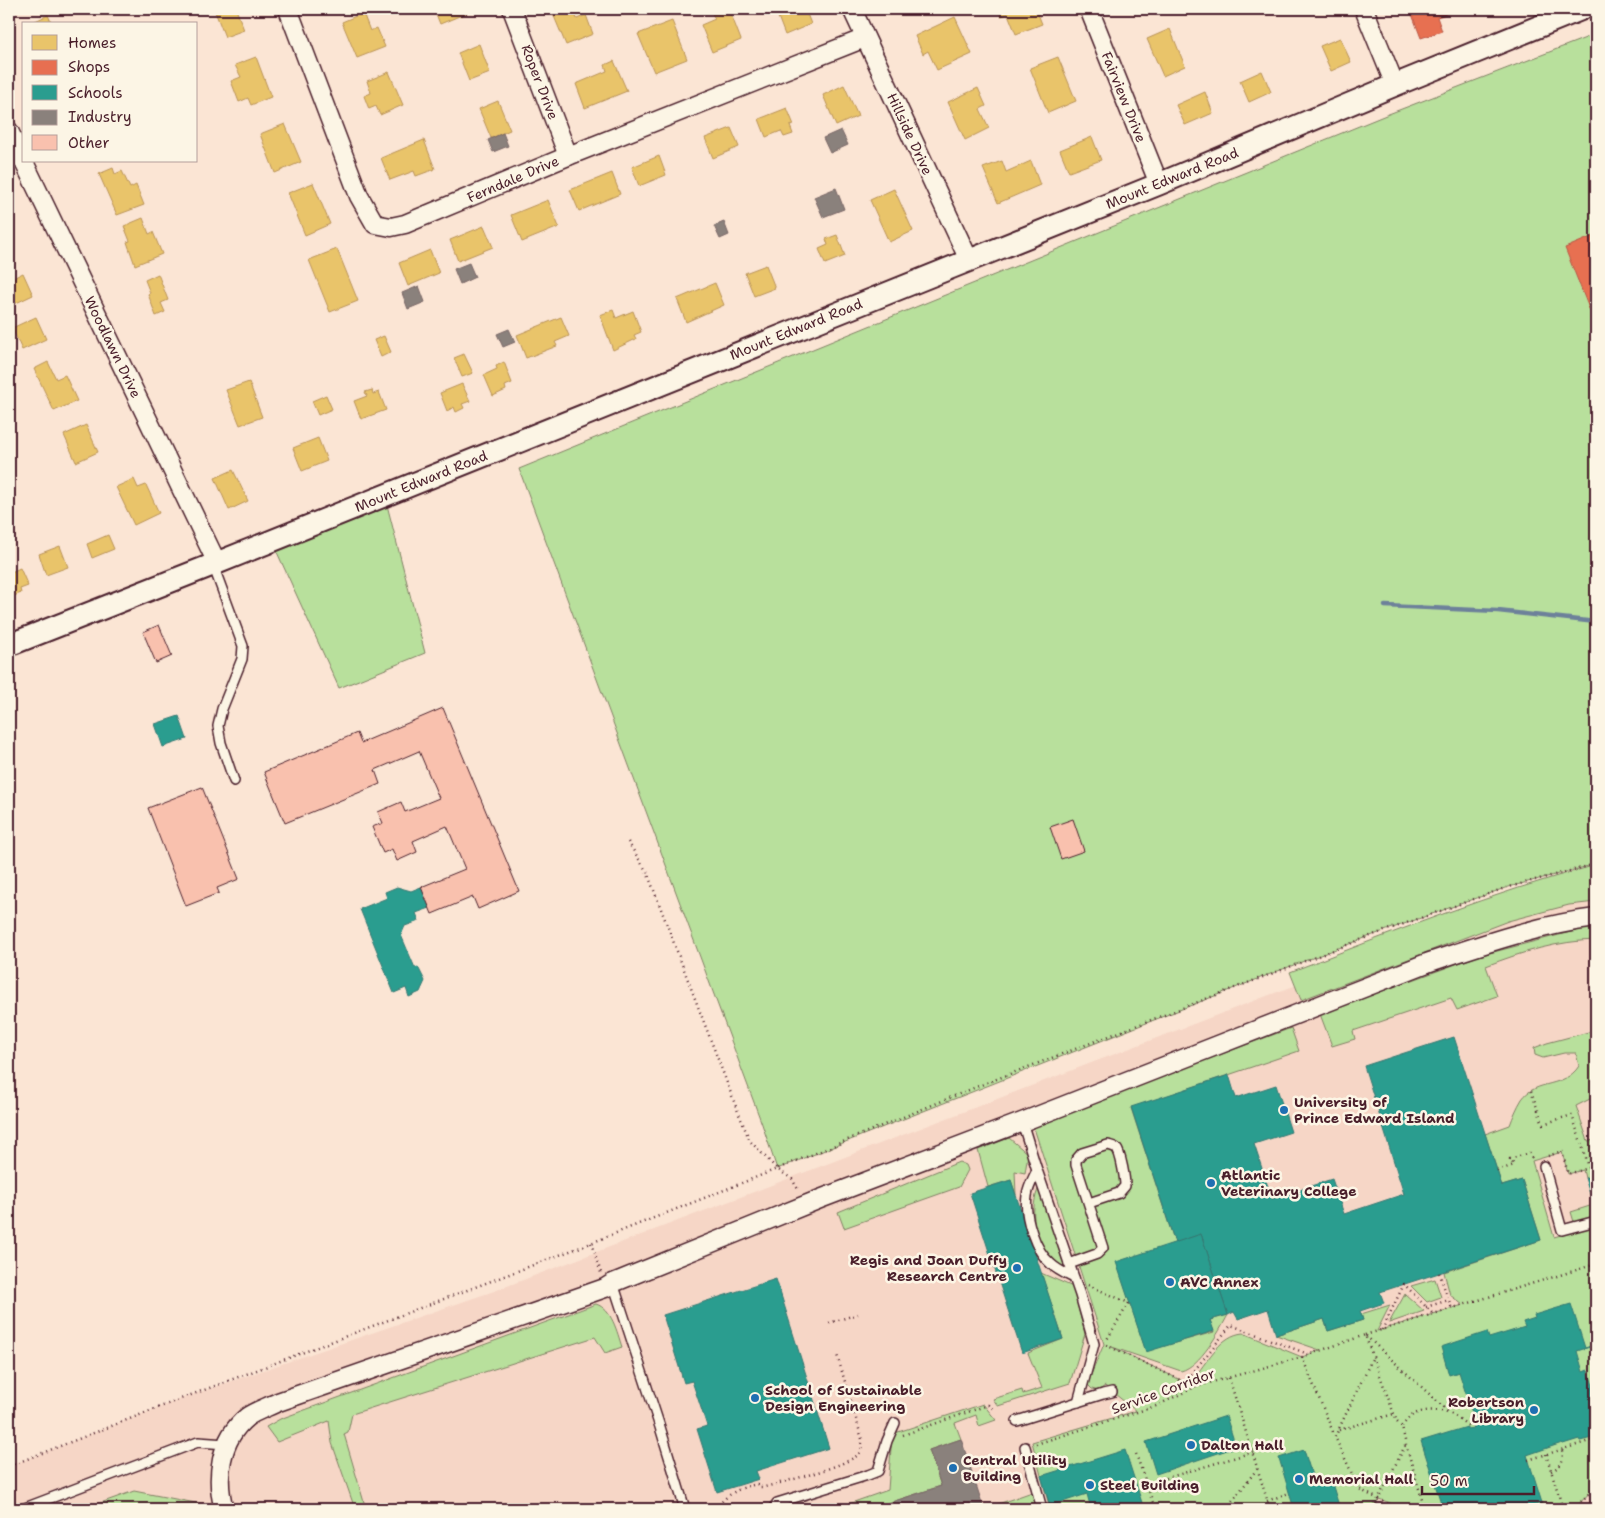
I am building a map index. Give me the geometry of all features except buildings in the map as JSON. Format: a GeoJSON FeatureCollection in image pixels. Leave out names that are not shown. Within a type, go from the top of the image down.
{"type":"FeatureCollection","features":[{"type":"Feature","properties":{"kind":"street","name":"Ferndale Drive"},"geometry":{"type":"LineString","coordinates":[[288,9],[359,196],[375,224],[391,227],[405,224],[568,156],[865,38]]}},
{"type":"Feature","properties":{"kind":"street","name":"Roper Drive"},"geometry":{"type":"LineString","coordinates":[[512,9],[568,156]]}},
{"type":"Feature","properties":{"kind":"street","name":"Hillside Drive"},"geometry":{"type":"LineString","coordinates":[[852,9],[969,260]]}},
{"type":"Feature","properties":{"kind":"street","name":"Fairview Drive"},"geometry":{"type":"LineString","coordinates":[[1089,9],[1159,184]]}},
{"type":"Feature","properties":{"kind":"street"},"geometry":{"type":"LineString","coordinates":[[1364,9],[1395,85]]}},
{"type":"Feature","properties":{"kind":"street","name":"Mount Edward Road"},"geometry":{"type":"LineString","coordinates":[[9,645],[1159,184],[1582,9]]}},
{"type":"Feature","properties":{"kind":"street","name":"Woodlawn Drive"},"geometry":{"type":"LineString","coordinates":[[9,131],[22,158]]}},
{"type":"Feature","properties":{"kind":"street","name":"Woodlawn Drive"},"geometry":{"type":"LineString","coordinates":[[24,162],[215,564]]}},
{"type":"Feature","properties":{"kind":"street"},"geometry":{"type":"LineString","coordinates":[[224,1509],[220,1470],[226,1444],[233,1430],[248,1416],[278,1402],[605,1288],[608,1281],[1022,1122],[1427,963],[1494,940],[1564,922],[1596,918]]}},
{"type":"Feature","properties":{"kind":"lane"},"geometry":{"type":"LineString","coordinates":[[215,564],[243,646],[242,660],[222,709],[218,726],[221,744],[234,781]]}},
{"type":"Feature","properties":{"kind":"lane"},"geometry":{"type":"LineString","coordinates":[[1022,1122],[1094,1344],[1078,1402]]}},
{"type":"Feature","properties":{"kind":"lane"},"geometry":{"type":"LineString","coordinates":[[1069,1264],[1097,1254],[1103,1248],[1076,1165],[1076,1160],[1082,1153],[1112,1146],[1119,1152],[1125,1186],[1118,1193],[1089,1203]]}},
{"type":"Feature","properties":{"kind":"lane"},"geometry":{"type":"LineString","coordinates":[[1542,1162],[1562,1230],[1596,1221]]}},
{"type":"Feature","properties":{"kind":"lane"},"geometry":{"type":"LineString","coordinates":[[1037,1170],[1026,1198],[1030,1224],[1038,1249],[1052,1265],[1074,1278]]}},
{"type":"Feature","properties":{"kind":"lane"},"geometry":{"type":"LineString","coordinates":[[608,1281],[685,1509]]}},
{"type":"Feature","properties":{"kind":"lane"},"geometry":{"type":"LineString","coordinates":[[1017,1421],[1112,1392]]}},
{"type":"Feature","properties":{"kind":"lane"},"geometry":{"type":"LineString","coordinates":[[773,1509],[777,1503],[868,1475],[878,1470],[895,1423]]}},
{"type":"Feature","properties":{"kind":"lane"},"geometry":{"type":"LineString","coordinates":[[22,1509],[198,1442],[226,1444]]}},
{"type":"Feature","properties":{"kind":"lane"},"geometry":{"type":"LineString","coordinates":[[1025,1447],[1042,1509]]}},
{"type":"Feature","properties":{"kind":"path"},"geometry":{"type":"LineString","coordinates":[[628,842],[647,872],[750,1141],[776,1170],[792,1179],[807,1205]]}},
{"type":"Feature","properties":{"kind":"path"},"geometry":{"type":"LineString","coordinates":[[9,1466],[591,1243],[776,1170],[981,1084],[1373,935],[1505,888],[1596,864]]}},
{"type":"Feature","properties":{"kind":"path"},"geometry":{"type":"LineString","coordinates":[[1531,1091],[1543,1124],[1572,1115],[1592,1176]]}},
{"type":"Feature","properties":{"kind":"path"},"geometry":{"type":"LineString","coordinates":[[1547,1156],[1562,1151],[1568,1174],[1596,1166]]}},
{"type":"Feature","properties":{"kind":"path"},"geometry":{"type":"LineString","coordinates":[[1497,1172],[1514,1166],[1510,1159],[1529,1153],[1532,1160]]}},
{"type":"Feature","properties":{"kind":"path"},"geometry":{"type":"LineString","coordinates":[[1532,1160],[1542,1162]]}},
{"type":"Feature","properties":{"kind":"path"},"geometry":{"type":"LineString","coordinates":[[1532,1160],[1542,1162]]}},
{"type":"Feature","properties":{"kind":"path"},"geometry":{"type":"LineString","coordinates":[[591,1243],[608,1281]]}},
{"type":"Feature","properties":{"kind":"path","name":"Service Corridor"},"geometry":{"type":"LineString","coordinates":[[1025,1447],[1156,1406],[1195,1387],[1302,1357],[1365,1335],[1596,1264]]}},
{"type":"Feature","properties":{"kind":"path"},"geometry":{"type":"LineString","coordinates":[[1439,1273],[1452,1308]]}},
{"type":"Feature","properties":{"kind":"path"},"geometry":{"type":"LineString","coordinates":[[1074,1278],[1129,1302],[1104,1344],[1195,1387]]}},
{"type":"Feature","properties":{"kind":"path"},"geometry":{"type":"LineString","coordinates":[[1382,1330],[1404,1284],[1433,1314]]}},
{"type":"Feature","properties":{"kind":"path"},"geometry":{"type":"LineString","coordinates":[[1426,1307],[1449,1300]]}},
{"type":"Feature","properties":{"kind":"path"},"geometry":{"type":"LineString","coordinates":[[829,1323],[858,1314]]}},
{"type":"Feature","properties":{"kind":"path"},"geometry":{"type":"LineString","coordinates":[[1185,1382],[1231,1325],[1310,1354]]}},
{"type":"Feature","properties":{"kind":"path"},"geometry":{"type":"LineString","coordinates":[[1302,1357],[1359,1489],[1392,1506],[1425,1508],[1402,1427],[1397,1422],[1365,1335]]}},
{"type":"Feature","properties":{"kind":"path"},"geometry":{"type":"LineString","coordinates":[[1365,1335],[1451,1414],[1470,1426]]}},
{"type":"Feature","properties":{"kind":"path"},"geometry":{"type":"LineString","coordinates":[[715,1509],[724,1498],[740,1488],[756,1484],[760,1487],[765,1487],[799,1478],[842,1463],[859,1454],[862,1449],[862,1439],[837,1356]]}},
{"type":"Feature","properties":{"kind":"path"},"geometry":{"type":"LineString","coordinates":[[1335,1437],[1373,1357]]}},
{"type":"Feature","properties":{"kind":"path"},"geometry":{"type":"LineString","coordinates":[[1229,1378],[1270,1509]]}},
{"type":"Feature","properties":{"kind":"path"},"geometry":{"type":"LineString","coordinates":[[888,1441],[988,1405],[993,1409]]}},
{"type":"Feature","properties":{"kind":"path"},"geometry":{"type":"LineString","coordinates":[[1402,1427],[1413,1415],[1423,1411],[1451,1414]]}},
{"type":"Feature","properties":{"kind":"path"},"geometry":{"type":"LineString","coordinates":[[1339,1430],[1394,1414]]}},
{"type":"Feature","properties":{"kind":"path"},"geometry":{"type":"LineString","coordinates":[[1528,1460],[1596,1439]]}},
{"type":"Feature","properties":{"kind":"path"},"geometry":{"type":"LineString","coordinates":[[1373,1509],[1406,1445]]}},
{"type":"Feature","properties":{"kind":"path"},"geometry":{"type":"LineString","coordinates":[[1551,1470],[1562,1464],[1564,1459],[1562,1450]]}},
{"type":"Feature","properties":{"kind":"path"},"geometry":{"type":"LineString","coordinates":[[1147,1484],[1253,1452]]}},
{"type":"Feature","properties":{"kind":"path"},"geometry":{"type":"LineString","coordinates":[[1136,1454],[1153,1503]]}},
{"type":"Feature","properties":{"kind":"path"},"geometry":{"type":"LineString","coordinates":[[1546,1454],[1563,1509]]}},
{"type":"Feature","properties":{"kind":"path"},"geometry":{"type":"LineString","coordinates":[[1226,1509],[1258,1468]]}},
{"type":"Feature","properties":{"kind":"path"},"geometry":{"type":"LineString","coordinates":[[1576,1508],[1596,1486]]}},
{"type":"Feature","properties":{"kind":"path"},"geometry":{"type":"LineString","coordinates":[[1267,1501],[1289,1493]]}},
{"type":"Feature","properties":{"kind":"path"},"geometry":{"type":"LineString","coordinates":[[1143,1507],[1153,1503],[1172,1509]]}},
{"type":"Feature","properties":{"kind":"shaded area","name":"University of Prince Edward Island"},"geometry":{"type":"Polygon","coordinates":[[[1596,877],[1596,1509],[9,1509],[9,1466],[191,1395],[497,1290],[1272,994],[1596,877]]]}},
{"type":"Feature","properties":{"kind":"green space"},"geometry":{"type":"Polygon","coordinates":[[[1596,34],[1596,864],[1505,888],[1373,935],[777,1169],[519,469],[1386,115],[1596,34]]]}},
{"type":"Feature","properties":{"kind":"green space"},"geometry":{"type":"Polygon","coordinates":[[[387,505],[425,653],[339,688],[276,550],[387,505]]]}},
{"type":"Feature","properties":{"kind":"green space"},"geometry":{"type":"Polygon","coordinates":[[[1596,865],[1596,902],[1569,905],[1508,921],[1301,1000],[1290,972],[1480,901],[1596,865]]]}},
{"type":"Feature","properties":{"kind":"green space"},"geometry":{"type":"Polygon","coordinates":[[[1590,927],[1596,928],[1596,940],[1540,948],[1486,966],[1497,996],[1457,1010],[1451,998],[1353,1031],[1355,1039],[1332,1046],[1320,1014],[1478,956],[1590,927]]]}},
{"type":"Feature","properties":{"kind":"green space"},"geometry":{"type":"Polygon","coordinates":[[[1291,1028],[1299,1051],[1131,1108],[1175,1243],[1117,1263],[1146,1351],[1214,1332],[1210,1320],[1228,1315],[1202,1356],[1188,1368],[1181,1371],[1112,1347],[1195,1387],[1200,1385],[1196,1375],[1211,1355],[1228,1338],[1235,1335],[1243,1333],[1302,1357],[1320,1350],[1276,1335],[1324,1319],[1328,1331],[1363,1320],[1361,1314],[1390,1305],[1377,1331],[1463,1305],[1450,1295],[1444,1272],[1541,1240],[1522,1180],[1502,1186],[1485,1134],[1510,1125],[1520,1102],[1528,1093],[1566,1078],[1579,1066],[1576,1053],[1564,1053],[1543,1058],[1535,1055],[1534,1048],[1596,1030],[1596,1096],[1576,1106],[1588,1141],[1596,1140],[1596,1174],[1585,1178],[1583,1170],[1568,1174],[1562,1152],[1532,1161],[1554,1237],[1596,1225],[1596,1486],[1574,1509],[1404,1508],[1379,1499],[1373,1509],[1050,1509],[1032,1442],[1136,1411],[1105,1386],[1098,1391],[1092,1389],[1087,1384],[1104,1344],[1033,1125],[1291,1028]]]}},
{"type":"Feature","properties":{"kind":"green space"},"geometry":{"type":"Polygon","coordinates":[[[1009,1138],[1028,1154],[1025,1173],[1015,1171],[1016,1195],[1011,1180],[988,1187],[978,1150],[1009,1138]]]}},
{"type":"Feature","properties":{"kind":"green space"},"geometry":{"type":"Polygon","coordinates":[[[959,1162],[966,1165],[968,1170],[959,1187],[844,1228],[838,1212],[959,1162]]]}},
{"type":"Feature","properties":{"kind":"green space"},"geometry":{"type":"Polygon","coordinates":[[[1039,1187],[1065,1268],[1055,1262],[1046,1252],[1037,1235],[1034,1205],[1039,1187]]]}},
{"type":"Feature","properties":{"kind":"green space"},"geometry":{"type":"Polygon","coordinates":[[[1596,1196],[1596,1216],[1574,1222],[1571,1212],[1593,1205],[1591,1197],[1596,1196]]]}},
{"type":"Feature","properties":{"kind":"green space"},"geometry":{"type":"Polygon","coordinates":[[[1041,1273],[1073,1287],[1085,1334],[1070,1383],[998,1406],[993,1399],[1022,1390],[1023,1394],[1042,1388],[1028,1353],[1063,1339],[1041,1273]]]}},
{"type":"Feature","properties":{"kind":"green space"},"geometry":{"type":"Polygon","coordinates":[[[1435,1279],[1441,1297],[1427,1302],[1411,1286],[1435,1279]]]}},
{"type":"Feature","properties":{"kind":"green space"},"geometry":{"type":"Polygon","coordinates":[[[1405,1294],[1424,1311],[1389,1323],[1405,1294]]]}},
{"type":"Feature","properties":{"kind":"green space"},"geometry":{"type":"Polygon","coordinates":[[[596,1304],[602,1307],[610,1316],[622,1347],[605,1353],[595,1337],[352,1414],[348,1432],[344,1434],[366,1509],[355,1509],[332,1443],[329,1421],[277,1442],[266,1427],[280,1419],[596,1304]]]}},
{"type":"Feature","properties":{"kind":"green space"},"geometry":{"type":"Polygon","coordinates":[[[983,1404],[996,1420],[979,1426],[976,1415],[955,1423],[961,1439],[929,1450],[941,1486],[870,1509],[834,1509],[888,1490],[892,1434],[983,1404]]]}},
{"type":"Feature","properties":{"kind":"green space"},"geometry":{"type":"Polygon","coordinates":[[[134,1491],[206,1505],[208,1509],[84,1509],[134,1491]]]}},
{"type":"Feature","properties":{"kind":"green space"},"geometry":{"type":"Polygon","coordinates":[[[1032,1492],[1037,1509],[984,1509],[1032,1492]]]}},
{"type":"Feature","properties":{"kind":"waterway"},"geometry":{"type":"LineString","coordinates":[[1385,606],[1498,611],[1596,622]]}},
{"type":"Feature","properties":{"kind":"place","name":"University of Prince Edward Island"},"geometry":{"type":"Point","coordinates":[1284,1110]}},
{"type":"Feature","properties":{"kind":"place","name":"Atlantic Veterinary College"},"geometry":{"type":"Point","coordinates":[1211,1183]}},
{"type":"Feature","properties":{"kind":"place","name":"Regis and Joan Duffy Research Centre"},"geometry":{"type":"Point","coordinates":[1017,1268]}},
{"type":"Feature","properties":{"kind":"place","name":"AVC Annex"},"geometry":{"type":"Point","coordinates":[1170,1282]}},
{"type":"Feature","properties":{"kind":"place","name":"School of Sustainable Design Engineering"},"geometry":{"type":"Point","coordinates":[755,1398]}},
{"type":"Feature","properties":{"kind":"place","name":"Robertson Library"},"geometry":{"type":"Point","coordinates":[1534,1410]}},
{"type":"Feature","properties":{"kind":"place","name":"Dalton Hall"},"geometry":{"type":"Point","coordinates":[1191,1445]}},
{"type":"Feature","properties":{"kind":"place","name":"Central Utility Building"},"geometry":{"type":"Point","coordinates":[953,1468]}},
{"type":"Feature","properties":{"kind":"place","name":"Memorial Hall"},"geometry":{"type":"Point","coordinates":[1299,1479]}},
{"type":"Feature","properties":{"kind":"place","name":"Steel Building"},"geometry":{"type":"Point","coordinates":[1090,1485]}}]}
